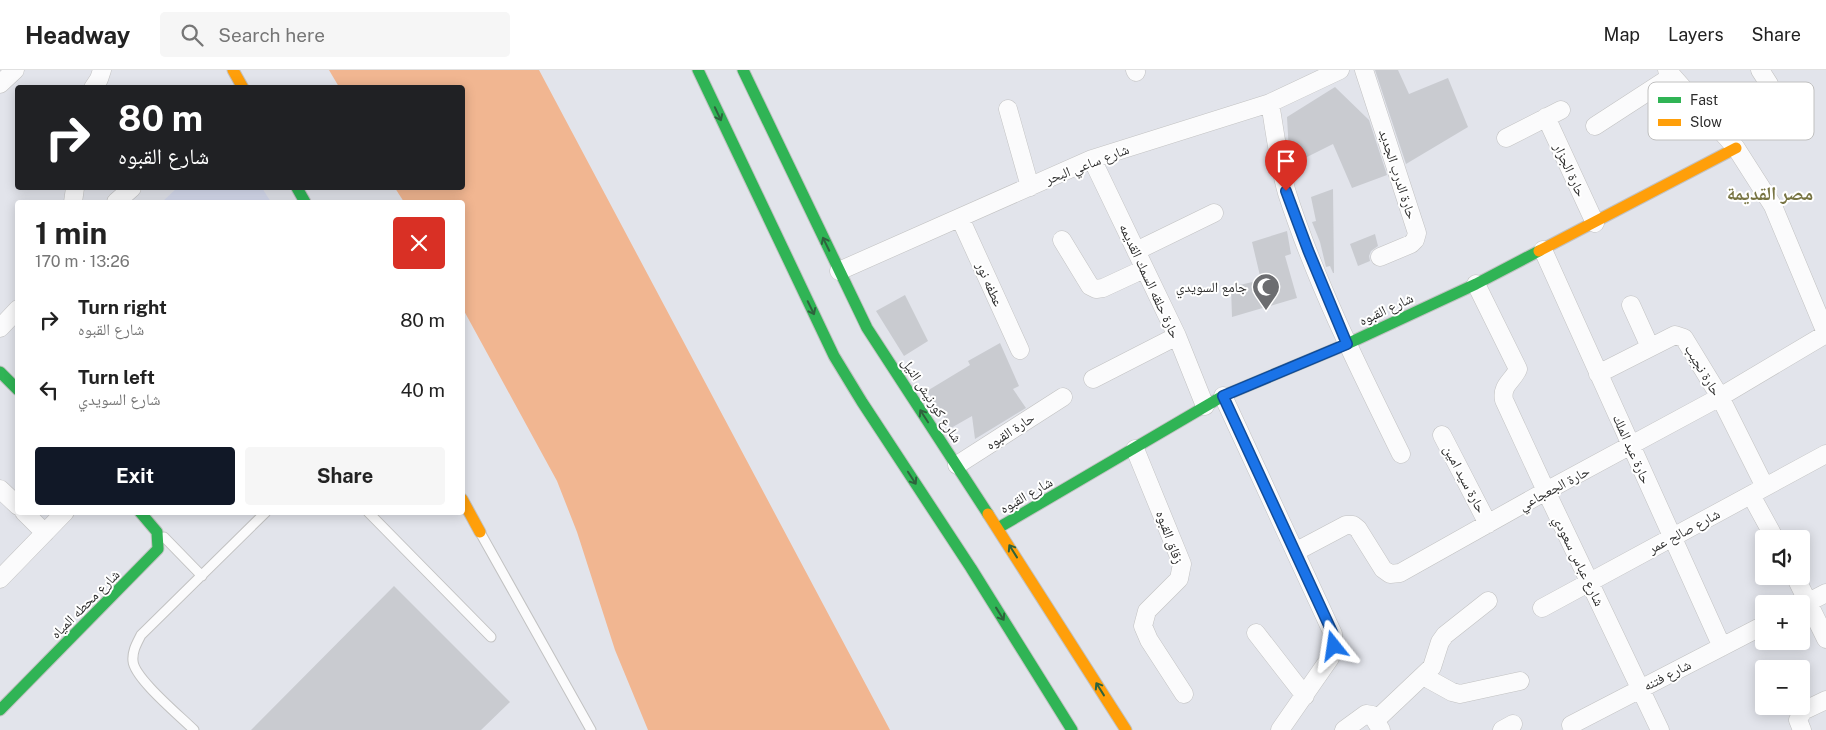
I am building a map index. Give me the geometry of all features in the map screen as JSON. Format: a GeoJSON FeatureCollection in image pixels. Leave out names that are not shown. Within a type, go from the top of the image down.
{"type":"FeatureCollection","features":[{"type":"Feature","properties":{"kind":"main road"},"geometry":{"type":"LineString","coordinates":[[233,70],[240,85]]}},
{"type":"Feature","properties":{"kind":"main road"},"geometry":{"type":"LineString","coordinates":[[698,70],[834,356],[976,576],[1072,730]]}},
{"type":"Feature","properties":{"kind":"main road","name":"شارع كورنيش النيل"},"geometry":{"type":"LineString","coordinates":[[743,70],[867,328],[998,528],[1126,730]]}},
{"type":"Feature","properties":{"kind":"main road","name":"شارع القبوه"},"geometry":{"type":"LineString","coordinates":[[998,528],[1223,396],[1347,344],[1476,284],[1736,148]]}},
{"type":"Feature","properties":{"kind":"main road"},"geometry":{"type":"LineString","coordinates":[[0,372],[15,387]]}},
{"type":"Feature","properties":{"kind":"main road"},"geometry":{"type":"LineString","coordinates":[[465,504],[480,532]]}},
{"type":"Feature","properties":{"kind":"main road"},"geometry":{"type":"LineString","coordinates":[[143,515],[158,531]]}},
{"type":"Feature","properties":{"kind":"main road","name":"شارع محطه المياه"},"geometry":{"type":"LineString","coordinates":[[1,707],[152,557],[158,549],[160,540],[158,531]]}},
{"type":"Feature","properties":{"kind":"street"},"geometry":{"type":"LineString","coordinates":[[0,84],[14,70]]}},
{"type":"Feature","properties":{"kind":"street"},"geometry":{"type":"LineString","coordinates":[[95,85],[102,70]]}},
{"type":"Feature","properties":{"kind":"street","name":"شارع ساعي البحر"},"geometry":{"type":"LineString","coordinates":[[839,271],[1092,159],[1270,103],[1340,70]]}},
{"type":"Feature","properties":{"kind":"street","name":"حارة الدرب الجديد"},"geometry":{"type":"LineString","coordinates":[[1364,70],[1417,233],[1415,240],[1411,244],[1380,257]]}},
{"type":"Feature","properties":{"kind":"street"},"geometry":{"type":"LineString","coordinates":[[1657,82],[1670,73]]}},
{"type":"Feature","properties":{"kind":"street"},"geometry":{"type":"LineString","coordinates":[[1595,126],[1648,89]]}},
{"type":"Feature","properties":{"kind":"street"},"geometry":{"type":"LineString","coordinates":[[1270,103],[1286,191],[1308,250],[1347,344],[1401,454]]}},
{"type":"Feature","properties":{"kind":"street"},"geometry":{"type":"LineString","coordinates":[[1008,109],[1030,187]]}},
{"type":"Feature","properties":{"kind":"street","name":"حارة الجزار"},"geometry":{"type":"LineString","coordinates":[[1506,138],[1553,113],[1594,223]]}},
{"type":"Feature","properties":{"kind":"street"},"geometry":{"type":"LineString","coordinates":[[1729,140],[1773,206],[1826,334]]}},
{"type":"Feature","properties":{"kind":"street","name":"حارة حلقه السمك القديمه"},"geometry":{"type":"LineString","coordinates":[[1092,159],[1177,336],[1204,406]]}},
{"type":"Feature","properties":{"kind":"street"},"geometry":{"type":"LineString","coordinates":[[118,200],[130,190]]}},
{"type":"Feature","properties":{"kind":"street"},"geometry":{"type":"LineString","coordinates":[[1136,251],[1214,213]]}},
{"type":"Feature","properties":{"kind":"street","name":"عطفه نور"},"geometry":{"type":"LineString","coordinates":[[960,218],[1020,350]]}},
{"type":"Feature","properties":{"kind":"street"},"geometry":{"type":"LineString","coordinates":[[1062,240],[1090,286],[1096,289],[1103,288],[1144,269]]}},
{"type":"Feature","properties":{"kind":"street","name":"حارة عبد الملك"},"geometry":{"type":"LineString","coordinates":[[1543,250],[1722,647]]}},
{"type":"Feature","properties":{"kind":"street","name":"شارع عباس سعودي"},"geometry":{"type":"LineString","coordinates":[[1476,284],[1516,364],[1516,373],[1505,385],[1503,394],[1546,491],[1660,730]]}},
{"type":"Feature","properties":{"kind":"street"},"geometry":{"type":"LineString","coordinates":[[1630,305],[1650,347]]}},
{"type":"Feature","properties":{"kind":"street"},"geometry":{"type":"LineString","coordinates":[[0,328],[15,312]]}},
{"type":"Feature","properties":{"kind":"street","name":"حارة الجعجاعي"},"geometry":{"type":"LineString","coordinates":[[1295,552],[1346,525],[1353,525],[1358,529],[1383,569],[1390,574],[1400,573],[1546,491],[1720,398],[1826,334]]}},
{"type":"Feature","properties":{"kind":"street","name":"حارة نجيب"},"geometry":{"type":"LineString","coordinates":[[1598,374],[1675,335],[1684,338],[1720,398],[1758,491],[1771,530]]}},
{"type":"Feature","properties":{"kind":"street"},"geometry":{"type":"LineString","coordinates":[[1093,379],[1177,336]]}},
{"type":"Feature","properties":{"kind":"street"},"geometry":{"type":"LineString","coordinates":[[1223,396],[1333,634],[1334,646],[1330,658],[1280,730]]}},
{"type":"Feature","properties":{"kind":"street","name":"حارة القبوه"},"geometry":{"type":"LineString","coordinates":[[956,465],[1064,397]]}},
{"type":"Feature","properties":{"kind":"street","name":"حارة سيد امين"},"geometry":{"type":"LineString","coordinates":[[1442,435],[1488,524]]}},
{"type":"Feature","properties":{"kind":"street","name":"زقاق القبوه"},"geometry":{"type":"LineString","coordinates":[[1135,449],[1182,564],[1179,578],[1147,612],[1143,626],[1149,640],[1184,694]]}},
{"type":"Feature","properties":{"kind":"street","name":"شارع صالح عمر"},"geometry":{"type":"LineString","coordinates":[[1542,608],[1826,454]]}},
{"type":"Feature","properties":{"kind":"street"},"geometry":{"type":"LineString","coordinates":[[0,489],[15,503]]}},
{"type":"Feature","properties":{"kind":"street"},"geometry":{"type":"LineString","coordinates":[[27,515],[45,533]]}},
{"type":"Feature","properties":{"kind":"street"},"geometry":{"type":"LineString","coordinates":[[0,579],[61,515]]}},
{"type":"Feature","properties":{"kind":"street"},"geometry":{"type":"LineString","coordinates":[[1810,601],[1826,593]]}},
{"type":"Feature","properties":{"kind":"street"},"geometry":{"type":"LineString","coordinates":[[1344,730],[1366,714],[1372,715],[1379,725],[1432,667],[1440,642],[1445,635],[1488,601]]}},
{"type":"Feature","properties":{"kind":"street"},"geometry":{"type":"LineString","coordinates":[[1810,612],[1826,639]]}},
{"type":"Feature","properties":{"kind":"street","name":"شارع فتنه"},"geometry":{"type":"LineString","coordinates":[[1571,725],[1755,630]]}},
{"type":"Feature","properties":{"kind":"street"},"geometry":{"type":"LineString","coordinates":[[1256,633],[1304,696]]}},
{"type":"Feature","properties":{"kind":"street"},"geometry":{"type":"LineString","coordinates":[[1423,676],[1452,692],[1460,694],[1520,681]]}},
{"type":"Feature","properties":{"kind":"street"},"geometry":{"type":"LineString","coordinates":[[1802,730],[1798,720],[1803,711],[1826,700]]}},
{"type":"Feature","properties":{"kind":"lane"},"geometry":{"type":"LineString","coordinates":[[194,730],[138,674],[133,661],[134,648],[141,635],[263,515]]}},
{"type":"Feature","properties":{"kind":"lane"},"geometry":{"type":"LineString","coordinates":[[371,515],[491,637]]}},
{"type":"Feature","properties":{"kind":"lane"},"geometry":{"type":"LineString","coordinates":[[158,531],[202,576]]}},
{"type":"Feature","properties":{"kind":"lane"},"geometry":{"type":"LineString","coordinates":[[480,532],[591,730]]}},
{"type":"Feature","properties":{"kind":"shaded area"},"geometry":{"type":"Polygon","coordinates":[[[329,70],[539,70],[890,730],[648,730],[615,650],[577,532],[557,481],[465,313],[465,200],[403,200],[396,190],[465,190],[465,85],[338,85],[329,70]]]}},
{"type":"Feature","properties":{"kind":"shaded area"},"geometry":{"type":"Polygon","coordinates":[[[175,190],[263,190],[270,200],[164,200],[175,190]]]}},
{"type":"Feature","properties":{"kind":"building"},"geometry":{"type":"Polygon","coordinates":[[[1375,70],[1398,70],[1409,94],[1448,78],[1468,127],[1406,164],[1375,70]]]}},
{"type":"Feature","properties":{"kind":"building"},"geometry":{"type":"Polygon","coordinates":[[[1335,87],[1369,120],[1387,175],[1352,188],[1333,144],[1291,165],[1287,117],[1335,87]]]}},
{"type":"Feature","properties":{"kind":"building"},"geometry":{"type":"Polygon","coordinates":[[[1333,189],[1334,273],[1330,266],[1326,267],[1320,242],[1312,222],[1316,221],[1311,197],[1333,189]]]}},
{"type":"Feature","properties":{"kind":"building"},"geometry":{"type":"Polygon","coordinates":[[[1287,231],[1291,254],[1285,256],[1297,298],[1232,317],[1231,287],[1261,280],[1252,242],[1287,231]]]}},
{"type":"Feature","properties":{"kind":"building"},"geometry":{"type":"Polygon","coordinates":[[[1375,234],[1378,246],[1371,251],[1370,261],[1358,266],[1350,244],[1375,234]]]}},
{"type":"Feature","properties":{"kind":"building"},"geometry":{"type":"Polygon","coordinates":[[[905,295],[928,341],[904,356],[876,311],[905,295]]]}},
{"type":"Feature","properties":{"kind":"building"},"geometry":{"type":"Polygon","coordinates":[[[1000,343],[1019,386],[1013,389],[1026,408],[975,439],[972,416],[951,428],[927,391],[970,365],[968,361],[1000,343]]]}},
{"type":"Feature","properties":{"kind":"building"},"geometry":{"type":"Polygon","coordinates":[[[394,586],[510,702],[481,730],[251,730],[394,586]]]}},
{"type":"Feature","properties":{"kind":"traffic: fast"},"geometry":{"type":"LineString","coordinates":[[698,70],[834,356],[971,568],[1072,730]]}},
{"type":"Feature","properties":{"kind":"traffic: fast"},"geometry":{"type":"LineString","coordinates":[[743,70],[867,328],[988,514]]}},
{"type":"Feature","properties":{"kind":"traffic: fast"},"geometry":{"type":"LineString","coordinates":[[298,190],[304,200]]}},
{"type":"Feature","properties":{"kind":"traffic: fast"},"geometry":{"type":"LineString","coordinates":[[998,528],[1223,396],[1347,344],[1476,284],[1539,251]]}},
{"type":"Feature","properties":{"kind":"traffic: fast"},"geometry":{"type":"LineString","coordinates":[[0,372],[15,387]]}},
{"type":"Feature","properties":{"kind":"traffic: fast"},"geometry":{"type":"LineString","coordinates":[[0,710],[158,549],[157,532],[143,515]]}},
{"type":"Feature","properties":{"kind":"traffic: slow"},"geometry":{"type":"LineString","coordinates":[[233,70],[241,85]]}},
{"type":"Feature","properties":{"kind":"traffic: slow"},"geometry":{"type":"LineString","coordinates":[[1539,251],[1736,148]]}},
{"type":"Feature","properties":{"kind":"traffic: slow"},"geometry":{"type":"LineString","coordinates":[[465,504],[480,532]]}},
{"type":"Feature","properties":{"kind":"traffic: slow"},"geometry":{"type":"LineString","coordinates":[[988,514],[1126,730]]}},
{"type":"Feature","properties":{"kind":"place","name":"جامع السويدي"},"geometry":{"type":"Point","coordinates":[1266,311]}},
{"type":"Feature","properties":{"kind":"district","name":"مصر القديمة"},"geometry":{"type":"Point","coordinates":[1770,193]}},
{"type":"Feature","properties":{"kind":"route"},"geometry":{"type":"LineString","coordinates":[[1286,191],[1347,344],[1223,396],[1333,634],[1334,646]]}}]}
